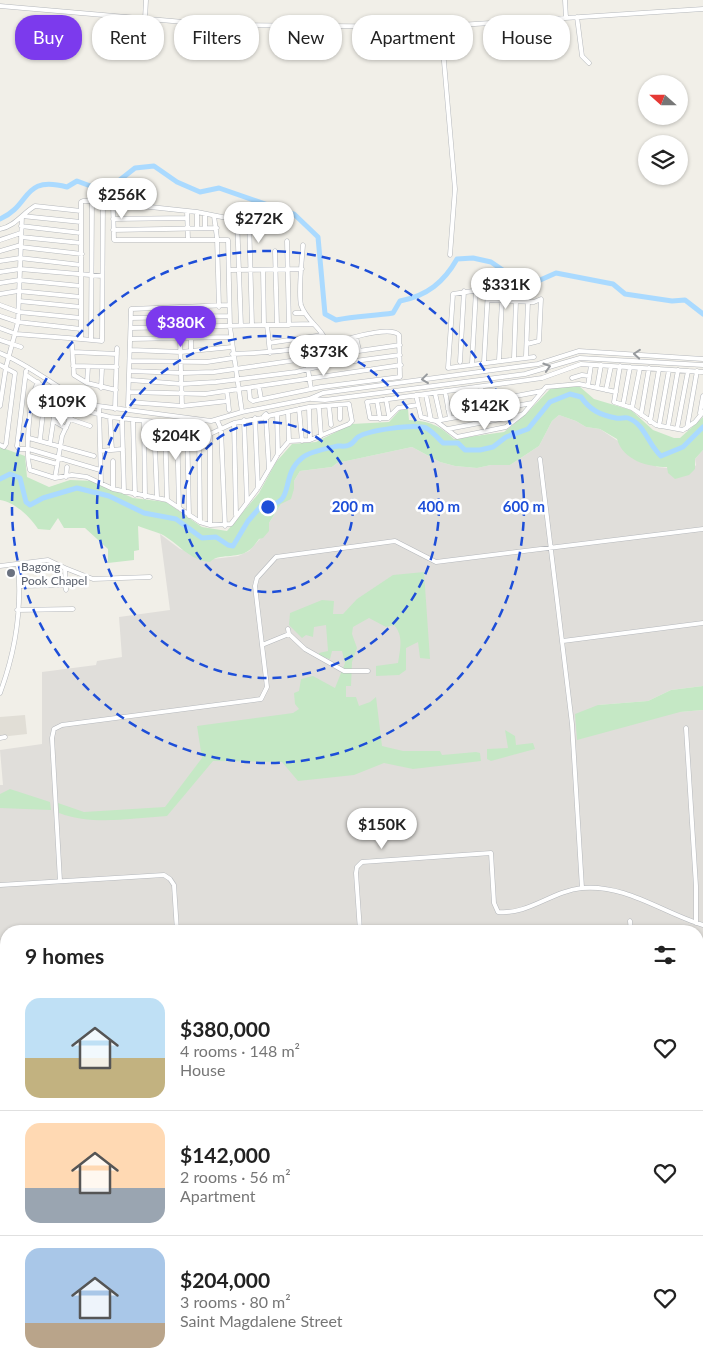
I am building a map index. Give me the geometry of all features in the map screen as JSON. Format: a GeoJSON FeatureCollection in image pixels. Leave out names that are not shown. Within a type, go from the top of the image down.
{"type":"FeatureCollection","features":[{"type":"Feature","properties":{"kind":"street"},"geometry":{"type":"LineString","coordinates":[[145,15],[146,0]]}},
{"type":"Feature","properties":{"kind":"street"},"geometry":{"type":"LineString","coordinates":[[565,0],[566,15]]}},
{"type":"Feature","properties":{"kind":"street"},"geometry":{"type":"LineString","coordinates":[[0,6],[100,15]]}},
{"type":"Feature","properties":{"kind":"street"},"geometry":{"type":"LineString","coordinates":[[570,18],[703,9]]}},
{"type":"Feature","properties":{"kind":"street"},"geometry":{"type":"LineString","coordinates":[[577,17],[582,56],[589,63]]}},
{"type":"Feature","properties":{"kind":"street"},"geometry":{"type":"LineString","coordinates":[[164,21],[218,25],[352,26]]}},
{"type":"Feature","properties":{"kind":"street"},"geometry":{"type":"LineString","coordinates":[[444,60],[455,189],[450,255]]}},
{"type":"Feature","properties":{"kind":"street"},"geometry":{"type":"LineString","coordinates":[[0,328],[16,334],[92,340],[103,340],[104,201],[82,201],[82,339]]}},
{"type":"Feature","properties":{"kind":"street"},"geometry":{"type":"LineString","coordinates":[[92,201],[92,340]]}},
{"type":"Feature","properties":{"kind":"street"},"geometry":{"type":"LineString","coordinates":[[242,412],[230,337],[228,240],[217,238],[115,240],[113,203],[197,212],[214,216],[249,218],[252,325]]}},
{"type":"Feature","properties":{"kind":"street"},"geometry":{"type":"LineString","coordinates":[[0,229],[6,228],[35,206],[81,211]]}},
{"type":"Feature","properties":{"kind":"street"},"geometry":{"type":"LineString","coordinates":[[187,211],[188,239]]}},
{"type":"Feature","properties":{"kind":"street"},"geometry":{"type":"LineString","coordinates":[[197,212],[197,228]]}},
{"type":"Feature","properties":{"kind":"street"},"geometry":{"type":"LineString","coordinates":[[205,214],[205,228]]}},
{"type":"Feature","properties":{"kind":"street"},"geometry":{"type":"LineString","coordinates":[[22,216],[81,222]]}},
{"type":"Feature","properties":{"kind":"street"},"geometry":{"type":"LineString","coordinates":[[0,406],[2,375],[16,334],[18,322],[22,216]]}},
{"type":"Feature","properties":{"kind":"street"},"geometry":{"type":"LineString","coordinates":[[214,216],[217,228],[219,307]]}},
{"type":"Feature","properties":{"kind":"street"},"geometry":{"type":"LineString","coordinates":[[113,219],[187,218]]}},
{"type":"Feature","properties":{"kind":"street"},"geometry":{"type":"LineString","coordinates":[[237,218],[241,326]]}},
{"type":"Feature","properties":{"kind":"street"},"geometry":{"type":"LineString","coordinates":[[21,226],[81,233]]}},
{"type":"Feature","properties":{"kind":"street"},"geometry":{"type":"LineString","coordinates":[[113,230],[217,228]]}},
{"type":"Feature","properties":{"kind":"street"},"geometry":{"type":"LineString","coordinates":[[0,240],[21,235],[81,243]]}},
{"type":"Feature","properties":{"kind":"street"},"geometry":{"type":"LineString","coordinates":[[287,241],[289,325]]}},
{"type":"Feature","properties":{"kind":"street"},"geometry":{"type":"LineString","coordinates":[[303,245],[301,304],[305,313],[323,335],[327,345]]}},
{"type":"Feature","properties":{"kind":"street"},"geometry":{"type":"LineString","coordinates":[[0,251],[21,246],[82,254]]}},
{"type":"Feature","properties":{"kind":"street"},"geometry":{"type":"LineString","coordinates":[[275,251],[277,325]]}},
{"type":"Feature","properties":{"kind":"street"},"geometry":{"type":"LineString","coordinates":[[0,261],[20,258],[81,265]]}},
{"type":"Feature","properties":{"kind":"street"},"geometry":{"type":"LineString","coordinates":[[0,272],[20,269],[102,276]]}},
{"type":"Feature","properties":{"kind":"street"},"geometry":{"type":"LineString","coordinates":[[229,270],[302,269]]}},
{"type":"Feature","properties":{"kind":"street"},"geometry":{"type":"LineString","coordinates":[[263,270],[266,326],[270,353]]}},
{"type":"Feature","properties":{"kind":"street"},"geometry":{"type":"LineString","coordinates":[[0,282],[19,280],[81,286]]}},
{"type":"Feature","properties":{"kind":"street"},"geometry":{"type":"LineString","coordinates":[[472,363],[476,290]]}},
{"type":"Feature","properties":{"kind":"street"},"geometry":{"type":"LineString","coordinates":[[484,362],[488,290],[464,291],[451,296],[448,368],[534,356]]}},
{"type":"Feature","properties":{"kind":"street"},"geometry":{"type":"LineString","coordinates":[[0,294],[18,291],[81,297]]}},
{"type":"Feature","properties":{"kind":"street"},"geometry":{"type":"LineString","coordinates":[[460,362],[464,291]]}},
{"type":"Feature","properties":{"kind":"street"},"geometry":{"type":"LineString","coordinates":[[488,300],[541,300],[538,341],[527,344]]}},
{"type":"Feature","properties":{"kind":"street"},"geometry":{"type":"LineString","coordinates":[[501,377],[499,360],[502,300]]}},
{"type":"Feature","properties":{"kind":"street"},"geometry":{"type":"LineString","coordinates":[[18,301],[81,308]]}},
{"type":"Feature","properties":{"kind":"street"},"geometry":{"type":"LineString","coordinates":[[514,358],[516,301]]}},
{"type":"Feature","properties":{"kind":"street"},"geometry":{"type":"LineString","coordinates":[[526,356],[528,301]]}},
{"type":"Feature","properties":{"kind":"street"},"geometry":{"type":"LineString","coordinates":[[0,304],[19,312],[81,318]]}},
{"type":"Feature","properties":{"kind":"street"},"geometry":{"type":"LineString","coordinates":[[228,402],[182,406],[128,404],[131,310],[133,308],[219,307],[229,305]]}},
{"type":"Feature","properties":{"kind":"street"},"geometry":{"type":"LineString","coordinates":[[294,313],[305,313]]}},
{"type":"Feature","properties":{"kind":"street"},"geometry":{"type":"LineString","coordinates":[[0,316],[18,322],[81,329]]}},
{"type":"Feature","properties":{"kind":"street"},"geometry":{"type":"LineString","coordinates":[[131,318],[230,316]]}},
{"type":"Feature","properties":{"kind":"street"},"geometry":{"type":"LineString","coordinates":[[131,328],[314,324]]}},
{"type":"Feature","properties":{"kind":"street"},"geometry":{"type":"LineString","coordinates":[[130,361],[208,362],[233,356],[305,349],[356,337],[396,332],[399,335],[401,365],[399,377],[312,389],[251,401],[249,388]]}},
{"type":"Feature","properties":{"kind":"street"},"geometry":{"type":"LineString","coordinates":[[269,343],[323,335]]}},
{"type":"Feature","properties":{"kind":"street"},"geometry":{"type":"LineString","coordinates":[[131,339],[230,337]]}},
{"type":"Feature","properties":{"kind":"street"},"geometry":{"type":"LineString","coordinates":[[356,337],[359,350]]}},
{"type":"Feature","properties":{"kind":"street"},"geometry":{"type":"LineString","coordinates":[[180,338],[182,406]]}},
{"type":"Feature","properties":{"kind":"street"},"geometry":{"type":"LineString","coordinates":[[191,338],[191,351]]}},
{"type":"Feature","properties":{"kind":"street"},"geometry":{"type":"LineString","coordinates":[[0,340],[21,348]]}},
{"type":"Feature","properties":{"kind":"street"},"geometry":{"type":"LineString","coordinates":[[72,345],[74,375],[87,383],[101,388],[116,390]]}},
{"type":"Feature","properties":{"kind":"street"},"geometry":{"type":"LineString","coordinates":[[130,371],[182,373],[235,368],[400,345]]}},
{"type":"Feature","properties":{"kind":"street"},"geometry":{"type":"LineString","coordinates":[[131,350],[181,352],[232,347]]}},
{"type":"Feature","properties":{"kind":"street"},"geometry":{"type":"LineString","coordinates":[[115,409],[118,348]]}},
{"type":"Feature","properties":{"kind":"street"},"geometry":{"type":"LineString","coordinates":[[305,349],[312,389]]}},
{"type":"Feature","properties":{"kind":"street"},"geometry":{"type":"LineString","coordinates":[[0,353],[36,371],[73,397],[98,407],[218,420],[242,412],[308,399],[323,393],[538,364],[579,351],[703,358]]}},
{"type":"Feature","properties":{"kind":"street"},"geometry":{"type":"LineString","coordinates":[[72,352],[117,354]]}},
{"type":"Feature","properties":{"kind":"street"},"geometry":{"type":"LineString","coordinates":[[606,390],[614,353]]}},
{"type":"Feature","properties":{"kind":"street"},"geometry":{"type":"LineString","coordinates":[[130,380],[182,384],[238,379],[400,355]]}},
{"type":"Feature","properties":{"kind":"street"},"geometry":{"type":"LineString","coordinates":[[308,399],[325,400],[525,374],[580,358],[703,364]]}},
{"type":"Feature","properties":{"kind":"street"},"geometry":{"type":"LineString","coordinates":[[418,405],[398,408],[388,418],[380,419],[370,418],[367,402],[542,378],[582,364],[703,372]]}},
{"type":"Feature","properties":{"kind":"street"},"geometry":{"type":"LineString","coordinates":[[0,365],[15,374],[6,444],[4,447],[0,446]]}},
{"type":"Feature","properties":{"kind":"street"},"geometry":{"type":"LineString","coordinates":[[129,392],[182,395],[227,391],[401,365]]}},
{"type":"Feature","properties":{"kind":"street"},"geometry":{"type":"LineString","coordinates":[[588,386],[591,365]]}},
{"type":"Feature","properties":{"kind":"street"},"geometry":{"type":"LineString","coordinates":[[597,388],[601,365]]}},
{"type":"Feature","properties":{"kind":"street"},"geometry":{"type":"LineString","coordinates":[[73,366],[116,367]]}},
{"type":"Feature","properties":{"kind":"street"},"geometry":{"type":"LineString","coordinates":[[620,366],[614,401],[632,408],[650,422],[659,426],[677,429],[687,428],[702,414],[703,396]]}},
{"type":"Feature","properties":{"kind":"street"},"geometry":{"type":"LineString","coordinates":[[87,383],[88,367]]}},
{"type":"Feature","properties":{"kind":"street"},"geometry":{"type":"LineString","coordinates":[[623,405],[630,367]]}},
{"type":"Feature","properties":{"kind":"street"},"geometry":{"type":"LineString","coordinates":[[101,388],[102,368]]}},
{"type":"Feature","properties":{"kind":"street"},"geometry":{"type":"LineString","coordinates":[[569,368],[574,384]]}},
{"type":"Feature","properties":{"kind":"street"},"geometry":{"type":"LineString","coordinates":[[632,408],[640,368]]}},
{"type":"Feature","properties":{"kind":"street"},"geometry":{"type":"LineString","coordinates":[[641,415],[649,368]]}},
{"type":"Feature","properties":{"kind":"street"},"geometry":{"type":"LineString","coordinates":[[650,422],[659,369]]}},
{"type":"Feature","properties":{"kind":"street"},"geometry":{"type":"LineString","coordinates":[[659,426],[669,370]]}},
{"type":"Feature","properties":{"kind":"street"},"geometry":{"type":"LineString","coordinates":[[668,427],[678,370]]}},
{"type":"Feature","properties":{"kind":"street"},"geometry":{"type":"LineString","coordinates":[[677,429],[688,371]]}},
{"type":"Feature","properties":{"kind":"street"},"geometry":{"type":"LineString","coordinates":[[687,428],[697,371]]}},
{"type":"Feature","properties":{"kind":"street"},"geometry":{"type":"LineString","coordinates":[[100,470],[29,449],[19,449],[17,446],[26,373],[48,391],[75,408],[98,415],[122,419],[187,425],[210,434],[244,420],[309,407],[320,408],[340,404],[350,405],[351,422],[310,440],[289,441]]}},
{"type":"Feature","properties":{"kind":"street"},"geometry":{"type":"LineString","coordinates":[[572,378],[582,375],[590,376]]}},
{"type":"Feature","properties":{"kind":"street"},"geometry":{"type":"LineString","coordinates":[[542,378],[546,387]]}},
{"type":"Feature","properties":{"kind":"street"},"geometry":{"type":"LineString","coordinates":[[38,382],[35,388],[29,438],[30,470],[55,478],[86,477],[113,490],[167,500],[200,522],[210,525],[225,526],[231,524],[258,488],[278,454],[289,441],[288,412]]}},
{"type":"Feature","properties":{"kind":"street"},"geometry":{"type":"LineString","coordinates":[[426,395],[433,420],[457,437],[506,427],[522,415],[546,387],[574,384],[616,392]]}},
{"type":"Feature","properties":{"kind":"street"},"geometry":{"type":"LineString","coordinates":[[259,386],[261,399]]}},
{"type":"Feature","properties":{"kind":"street"},"geometry":{"type":"LineString","coordinates":[[268,386],[270,398]]}},
{"type":"Feature","properties":{"kind":"street"},"geometry":{"type":"LineString","coordinates":[[481,386],[487,421]]}},
{"type":"Feature","properties":{"kind":"street"},"geometry":{"type":"LineString","coordinates":[[40,439],[44,403],[48,391]]}},
{"type":"Feature","properties":{"kind":"street"},"geometry":{"type":"LineString","coordinates":[[227,391],[229,410]]}},
{"type":"Feature","properties":{"kind":"street"},"geometry":{"type":"LineString","coordinates":[[446,391],[450,418]]}},
{"type":"Feature","properties":{"kind":"street"},"geometry":{"type":"LineString","coordinates":[[448,409],[542,391]]}},
{"type":"Feature","properties":{"kind":"street"},"geometry":{"type":"LineString","coordinates":[[435,393],[441,420]]}},
{"type":"Feature","properties":{"kind":"street"},"geometry":{"type":"LineString","coordinates":[[416,395],[421,417],[433,420],[533,402]]}},
{"type":"Feature","properties":{"kind":"street"},"geometry":{"type":"LineString","coordinates":[[396,398],[398,408]]}},
{"type":"Feature","properties":{"kind":"street"},"geometry":{"type":"LineString","coordinates":[[386,399],[389,416]]}},
{"type":"Feature","properties":{"kind":"street"},"geometry":{"type":"LineString","coordinates":[[377,400],[380,419]]}},
{"type":"Feature","properties":{"kind":"street"},"geometry":{"type":"LineString","coordinates":[[44,403],[70,419],[90,426]]}},
{"type":"Feature","properties":{"kind":"street"},"geometry":{"type":"LineString","coordinates":[[340,404],[340,419]]}},
{"type":"Feature","properties":{"kind":"street"},"geometry":{"type":"LineString","coordinates":[[330,406],[330,425]]}},
{"type":"Feature","properties":{"kind":"street"},"geometry":{"type":"LineString","coordinates":[[98,407],[101,483]]}},
{"type":"Feature","properties":{"kind":"street"},"geometry":{"type":"LineString","coordinates":[[309,407],[310,440]]}},
{"type":"Feature","properties":{"kind":"street"},"geometry":{"type":"LineString","coordinates":[[55,478],[60,446],[75,408]]}},
{"type":"Feature","properties":{"kind":"street"},"geometry":{"type":"LineString","coordinates":[[320,408],[321,436]]}},
{"type":"Feature","properties":{"kind":"street"},"geometry":{"type":"LineString","coordinates":[[299,409],[302,441]]}},
{"type":"Feature","properties":{"kind":"street"},"geometry":{"type":"LineString","coordinates":[[50,443],[54,410]]}},
{"type":"Feature","properties":{"kind":"street"},"geometry":{"type":"LineString","coordinates":[[277,414],[278,454]]}},
{"type":"Feature","properties":{"kind":"street"},"geometry":{"type":"LineString","coordinates":[[448,429],[522,415]]}},
{"type":"Feature","properties":{"kind":"street"},"geometry":{"type":"LineString","coordinates":[[110,417],[112,450]]}},
{"type":"Feature","properties":{"kind":"street"},"geometry":{"type":"LineString","coordinates":[[266,417],[269,469]]}},
{"type":"Feature","properties":{"kind":"street"},"geometry":{"type":"LineString","coordinates":[[255,418],[258,488]]}},
{"type":"Feature","properties":{"kind":"street"},"geometry":{"type":"LineString","coordinates":[[122,419],[124,492]]}},
{"type":"Feature","properties":{"kind":"street"},"geometry":{"type":"LineString","coordinates":[[133,420],[135,495]]}},
{"type":"Feature","properties":{"kind":"street"},"geometry":{"type":"LineString","coordinates":[[218,420],[221,429],[225,526]]}},
{"type":"Feature","properties":{"kind":"street"},"geometry":{"type":"LineString","coordinates":[[244,420],[247,502]]}},
{"type":"Feature","properties":{"kind":"street"},"geometry":{"type":"LineString","coordinates":[[144,421],[145,497]]}},
{"type":"Feature","properties":{"kind":"street"},"geometry":{"type":"LineString","coordinates":[[54,422],[66,428]]}},
{"type":"Feature","properties":{"kind":"street"},"geometry":{"type":"LineString","coordinates":[[154,422],[157,497]]}},
{"type":"Feature","properties":{"kind":"street"},"geometry":{"type":"LineString","coordinates":[[165,423],[167,500]]}},
{"type":"Feature","properties":{"kind":"street"},"geometry":{"type":"LineString","coordinates":[[234,423],[236,517]]}},
{"type":"Feature","properties":{"kind":"street"},"geometry":{"type":"LineString","coordinates":[[177,424],[179,508]]}},
{"type":"Feature","properties":{"kind":"street"},"geometry":{"type":"LineString","coordinates":[[187,425],[190,516]]}},
{"type":"Feature","properties":{"kind":"street"},"geometry":{"type":"LineString","coordinates":[[199,429],[200,522]]}},
{"type":"Feature","properties":{"kind":"street"},"geometry":{"type":"LineString","coordinates":[[210,434],[210,525]]}},
{"type":"Feature","properties":{"kind":"street"},"geometry":{"type":"LineString","coordinates":[[29,438],[40,439],[94,456]]}},
{"type":"Feature","properties":{"kind":"street"},"geometry":{"type":"LineString","coordinates":[[100,451],[122,450]]}},
{"type":"Feature","properties":{"kind":"street"},"geometry":{"type":"LineString","coordinates":[[29,456],[57,464]]}},
{"type":"Feature","properties":{"kind":"street"},"geometry":{"type":"LineString","coordinates":[[540,459],[563,640],[572,732],[582,888]]}},
{"type":"Feature","properties":{"kind":"street"},"geometry":{"type":"LineString","coordinates":[[113,462],[113,490]]}},
{"type":"Feature","properties":{"kind":"street"},"geometry":{"type":"LineString","coordinates":[[66,477],[67,467]]}},
{"type":"Feature","properties":{"kind":"street"},"geometry":{"type":"LineString","coordinates":[[76,476],[77,468]]}},
{"type":"Feature","properties":{"kind":"street"},"geometry":{"type":"LineString","coordinates":[[60,881],[52,738],[55,728],[62,724],[259,700],[265,695],[267,687],[255,584],[272,560],[278,556],[395,541],[436,562],[703,529]]}},
{"type":"Feature","properties":{"kind":"street"},"geometry":{"type":"LineString","coordinates":[[0,566],[18,565],[25,561],[48,560],[93,578],[150,577]]}},
{"type":"Feature","properties":{"kind":"street"},"geometry":{"type":"LineString","coordinates":[[0,693],[14,644],[18,610],[18,565]]}},
{"type":"Feature","properties":{"kind":"street"},"geometry":{"type":"LineString","coordinates":[[19,586],[66,587],[65,568]]}},
{"type":"Feature","properties":{"kind":"street"},"geometry":{"type":"LineString","coordinates":[[18,610],[74,609]]}},
{"type":"Feature","properties":{"kind":"street"},"geometry":{"type":"LineString","coordinates":[[563,640],[703,623]]}},
{"type":"Feature","properties":{"kind":"street"},"geometry":{"type":"LineString","coordinates":[[262,645],[288,631],[309,652],[344,672],[368,671]]}},
{"type":"Feature","properties":{"kind":"street"},"geometry":{"type":"LineString","coordinates":[[686,728],[697,895],[696,923]]}},
{"type":"Feature","properties":{"kind":"street"},"geometry":{"type":"LineString","coordinates":[[360,925],[356,870],[358,864],[364,861],[491,853],[494,903],[498,912],[520,910],[556,894],[582,888],[608,889],[622,892],[703,925]]}},
{"type":"Feature","properties":{"kind":"street"},"geometry":{"type":"LineString","coordinates":[[0,885],[166,876],[174,885],[177,925]]}},
{"type":"Feature","properties":{"kind":"street"},"geometry":{"type":"LineString","coordinates":[[630,921],[630,925]]}},
{"type":"Feature","properties":{"kind":"street"},"geometry":{"type":"LineString","coordinates":[[0,1302],[0,1339]]}},
{"type":"Feature","properties":{"kind":"shaded area"},"geometry":{"type":"Polygon","coordinates":[[[559,415],[586,427],[600,429],[657,467],[692,470],[696,465],[695,459],[703,450],[703,686],[671,690],[648,701],[598,705],[680,712],[703,710],[703,925],[0,925],[0,785],[3,785],[0,750],[42,744],[42,672],[96,665],[97,661],[122,657],[119,617],[170,610],[160,534],[180,549],[213,559],[238,556],[249,551],[268,530],[269,523],[281,504],[294,489],[294,481],[300,471],[332,467],[337,463],[412,447],[440,462],[455,466],[477,468],[491,465],[510,465],[539,446],[552,421],[559,415]]]}},
{"type":"Feature","properties":{"kind":"shaded area"},"geometry":{"type":"Polygon","coordinates":[[[25,715],[27,734],[0,737],[0,717],[25,715]]]}},
{"type":"Feature","properties":{"kind":"green space"},"geometry":{"type":"Polygon","coordinates":[[[579,386],[594,399],[631,410],[653,430],[674,438],[680,438],[703,417],[703,450],[695,459],[695,469],[689,475],[675,479],[668,473],[667,467],[644,464],[630,457],[620,446],[617,439],[600,429],[586,427],[559,415],[552,421],[539,446],[510,465],[491,465],[477,468],[455,466],[440,462],[412,447],[337,463],[332,467],[300,471],[294,481],[291,499],[281,504],[269,523],[269,531],[263,538],[259,539],[251,549],[244,553],[213,559],[210,562],[190,555],[161,534],[138,526],[139,550],[134,551],[134,560],[108,563],[108,549],[85,528],[64,528],[58,518],[50,530],[38,529],[22,511],[6,501],[0,500],[0,447],[25,456],[27,477],[49,487],[70,480],[95,481],[133,498],[166,502],[202,527],[227,531],[259,493],[276,462],[292,444],[316,442],[352,424],[389,422],[400,410],[408,409],[409,420],[422,421],[433,425],[454,439],[504,432],[525,415],[551,388],[579,386]]]}},
{"type":"Feature","properties":{"kind":"green space"},"geometry":{"type":"Polygon","coordinates":[[[424,572],[430,659],[420,658],[418,642],[406,648],[406,670],[399,675],[376,676],[376,666],[398,663],[400,638],[394,625],[386,627],[369,618],[353,627],[352,634],[357,648],[352,662],[351,686],[346,686],[346,697],[356,697],[359,706],[370,702],[376,697],[382,746],[403,751],[440,751],[442,755],[476,752],[480,753],[481,761],[413,769],[384,763],[354,775],[298,781],[282,762],[213,761],[167,816],[99,820],[72,817],[59,813],[58,803],[84,812],[165,807],[202,758],[197,726],[293,713],[299,709],[295,704],[294,693],[299,691],[301,679],[313,676],[335,688],[345,663],[342,651],[332,651],[330,659],[319,656],[319,653],[328,651],[326,625],[314,627],[313,637],[306,635],[302,638],[289,625],[290,613],[322,600],[334,601],[333,614],[343,614],[357,599],[393,575],[424,572]]]}},
{"type":"Feature","properties":{"kind":"green space"},"geometry":{"type":"Polygon","coordinates":[[[703,686],[703,710],[680,712],[577,740],[575,714],[598,705],[648,701],[671,690],[703,686]]]}},
{"type":"Feature","properties":{"kind":"green space"},"geometry":{"type":"Polygon","coordinates":[[[505,730],[515,736],[516,745],[533,743],[535,749],[491,761],[487,759],[487,749],[508,748],[505,730]]]}},
{"type":"Feature","properties":{"kind":"green space"},"geometry":{"type":"Polygon","coordinates":[[[10,789],[50,802],[51,810],[0,808],[0,794],[10,789]]]}},
{"type":"Feature","properties":{"kind":"waterway"},"geometry":{"type":"LineString","coordinates":[[0,219],[18,206],[34,188],[42,185],[52,184],[67,187],[77,181],[93,187],[116,183],[135,168],[154,166],[177,182],[200,192],[219,188],[294,214],[318,237],[325,314],[336,320],[393,313],[400,301],[418,296],[434,287],[446,275],[457,259],[473,258],[491,262],[517,280],[538,281],[556,273],[613,284],[625,294],[672,301],[685,300],[703,314]]}},
{"type":"Feature","properties":{"kind":"waterway"},"geometry":{"type":"LineString","coordinates":[[0,479],[10,474],[20,478],[26,502],[30,505],[43,498],[77,488],[109,496],[144,513],[176,519],[202,538],[216,537],[233,546],[248,521],[262,505],[273,504],[280,501],[284,496],[291,474],[302,458],[309,454],[338,446],[348,446],[358,437],[371,432],[402,427],[420,427],[428,429],[443,443],[458,443],[465,450],[480,450],[493,447],[506,437],[528,429],[550,402],[570,394],[581,397],[592,409],[600,413],[616,418],[628,418],[634,421],[661,456],[683,447],[703,427]]}},
{"type":"Feature","properties":{"kind":"place","name":"Bagong Pook Chapel"},"geometry":{"type":"Point","coordinates":[11,573]}}]}
